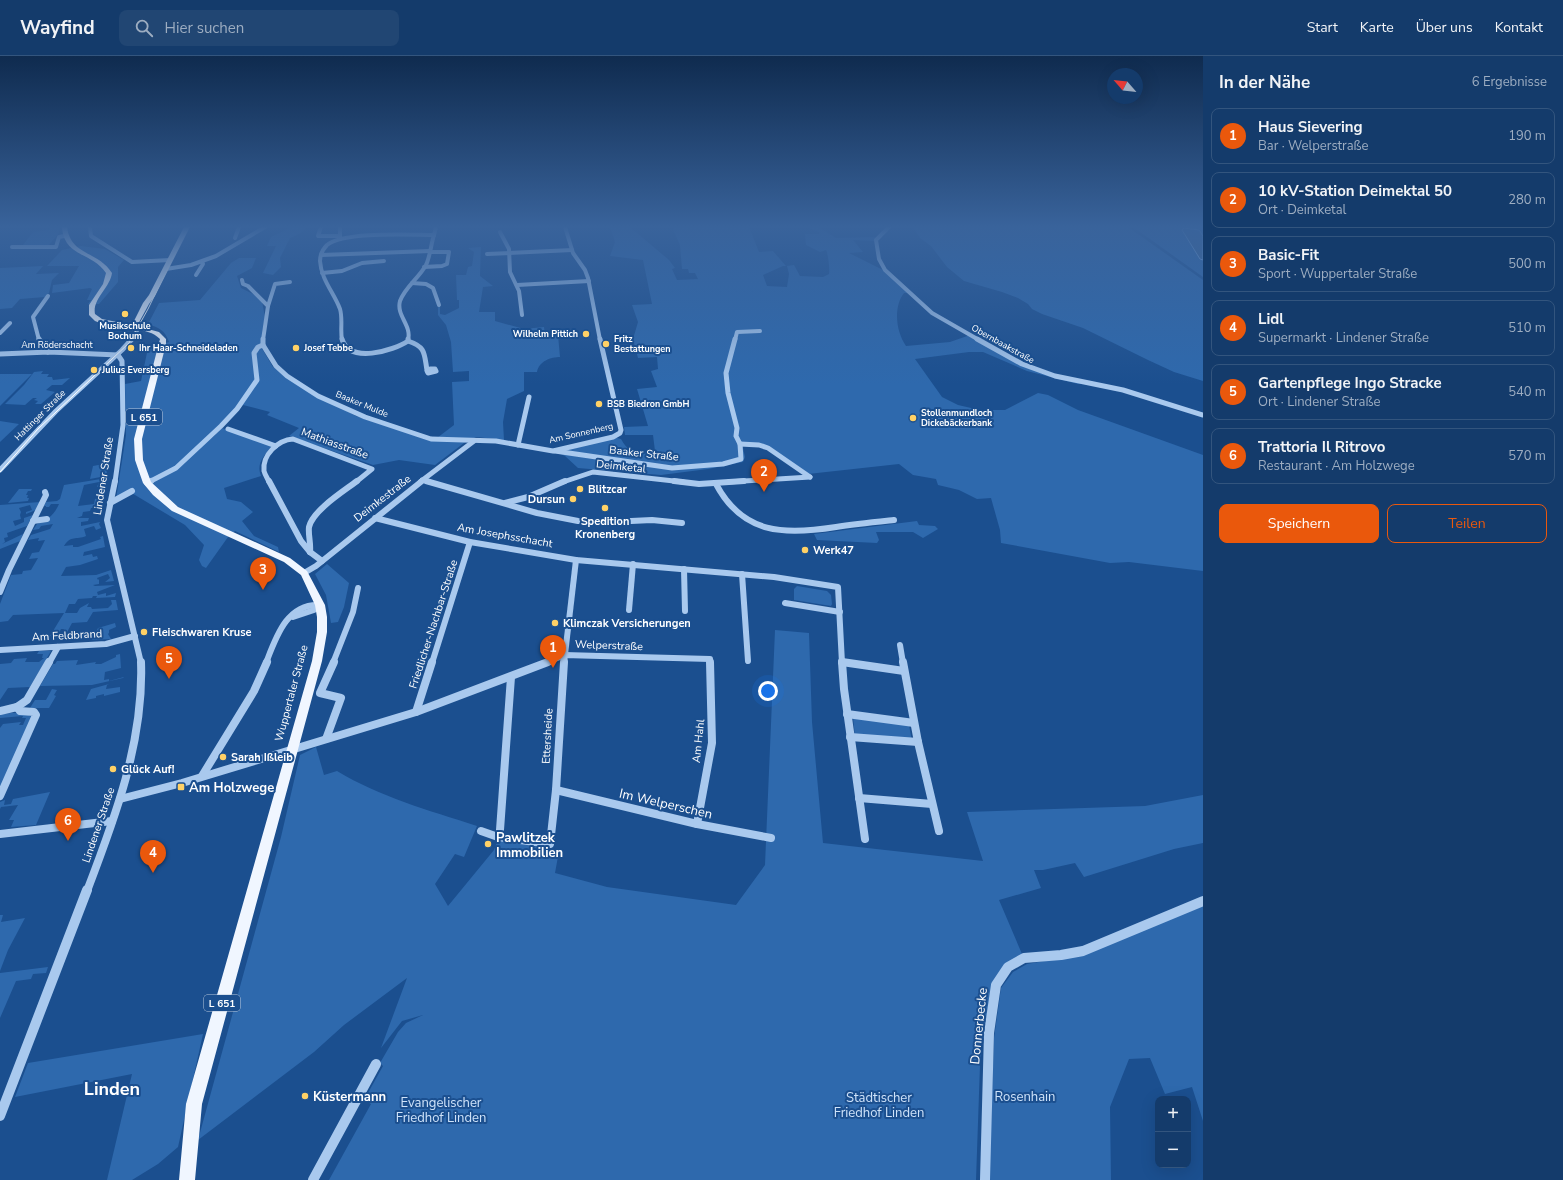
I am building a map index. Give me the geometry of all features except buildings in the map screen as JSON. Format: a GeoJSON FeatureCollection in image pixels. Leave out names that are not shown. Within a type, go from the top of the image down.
{"type":"FeatureCollection","features":[{"type":"Feature","properties":{"kind":"main road"},"geometry":{"type":"LineString","coordinates":[[97,320],[92,315],[90,310],[108,283],[108,279]]}},
{"type":"Feature","properties":{"kind":"main road","name":"Hattinger Straße"},"geometry":{"type":"LineString","coordinates":[[137,330],[139,316],[161,279]]}},
{"type":"Feature","properties":{"kind":"main road","name":"Hattinger Straße"},"geometry":{"type":"LineString","coordinates":[[137,330],[150,309],[153,299],[152,296]]}},
{"type":"Feature","properties":{"kind":"main road"},"geometry":{"type":"LineString","coordinates":[[122,324],[130,322],[139,316]]}},
{"type":"Feature","properties":{"kind":"main road","name":"L 651"},"geometry":{"type":"LineString","coordinates":[[97,320],[122,324],[137,330]]}},
{"type":"Feature","properties":{"kind":"main road","name":"L 651"},"geometry":{"type":"LineString","coordinates":[[97,320],[104,324],[137,330]]}},
{"type":"Feature","properties":{"kind":"main road","name":"Wuppertaler Straße"},"geometry":{"type":"LineString","coordinates":[[137,330],[158,339],[160,350],[138,439],[138,460],[147,483],[156,493],[175,509],[287,560],[304,573],[312,586],[320,605],[322,617],[320,646],[194,1104],[187,1180]]}},
{"type":"Feature","properties":{"kind":"street"},"geometry":{"type":"LineString","coordinates":[[325,279],[340,309],[342,341],[348,348],[360,352],[380,352],[395,349],[408,341],[410,332],[400,312],[399,305],[403,294],[415,279]]}},
{"type":"Feature","properties":{"kind":"street"},"geometry":{"type":"LineString","coordinates":[[514,279],[520,291],[522,315]]}},
{"type":"Feature","properties":{"kind":"street","name":"Obernbaakstraße"},"geometry":{"type":"LineString","coordinates":[[895,279],[936,316],[1029,368],[1055,376],[1123,390],[1203,416]]}},
{"type":"Feature","properties":{"kind":"street"},"geometry":{"type":"LineString","coordinates":[[242,280],[243,284],[259,295],[268,306]]}},
{"type":"Feature","properties":{"kind":"street"},"geometry":{"type":"LineString","coordinates":[[517,285],[589,281]]}},
{"type":"Feature","properties":{"kind":"street","name":"Am Sonnenberg"},"geometry":{"type":"LineString","coordinates":[[474,441],[496,441],[536,450],[553,450],[613,437],[621,431],[598,332],[589,281]]}},
{"type":"Feature","properties":{"kind":"street"},"geometry":{"type":"LineString","coordinates":[[147,483],[176,468],[237,409],[256,380],[254,353],[258,347],[263,346],[262,338],[268,306],[275,284],[290,282]]}},
{"type":"Feature","properties":{"kind":"street"},"geometry":{"type":"LineString","coordinates":[[412,283],[426,284],[434,288],[439,305]]}},
{"type":"Feature","properties":{"kind":"street"},"geometry":{"type":"LineString","coordinates":[[48,296],[32,317],[38,338],[48,352]]}},
{"type":"Feature","properties":{"kind":"street"},"geometry":{"type":"LineString","coordinates":[[0,333],[10,323]]}},
{"type":"Feature","properties":{"kind":"street","name":"Hattinger Straße"},"geometry":{"type":"LineString","coordinates":[[95,374],[95,372],[129,343],[137,330]]}},
{"type":"Feature","properties":{"kind":"street","name":"Baaker Straße"},"geometry":{"type":"LineString","coordinates":[[553,450],[660,467],[690,467],[729,463],[741,459],[740,444],[736,436],[737,428],[728,393],[726,372],[737,332],[760,330]]}},
{"type":"Feature","properties":{"kind":"street"},"geometry":{"type":"LineString","coordinates":[[408,341],[417,344],[423,349],[427,370]]}},
{"type":"Feature","properties":{"kind":"street","name":"Baaker Mulde"},"geometry":{"type":"LineString","coordinates":[[263,346],[272,361],[281,371],[318,396],[365,417],[431,439],[474,441]]}},
{"type":"Feature","properties":{"kind":"street","name":"Am Röderschacht"},"geometry":{"type":"LineString","coordinates":[[0,354],[48,352],[116,354]]}},
{"type":"Feature","properties":{"kind":"street","name":"Hattinger Straße"},"geometry":{"type":"LineString","coordinates":[[0,470],[36,430],[95,374],[107,365],[116,354]]}},
{"type":"Feature","properties":{"kind":"street","name":"Lindener Straße"},"geometry":{"type":"LineString","coordinates":[[0,1116],[67,945],[120,799],[134,748],[141,696],[141,665],[107,521],[118,466],[123,425],[121,363],[116,354]]}},
{"type":"Feature","properties":{"kind":"street"},"geometry":{"type":"LineString","coordinates":[[107,365],[114,362],[121,363]]}},
{"type":"Feature","properties":{"kind":"street"},"geometry":{"type":"LineString","coordinates":[[518,445],[520,442],[529,397]]}},
{"type":"Feature","properties":{"kind":"street"},"geometry":{"type":"LineString","coordinates":[[228,429],[276,446],[265,460],[264,472],[301,541],[310,552],[322,561]]}},
{"type":"Feature","properties":{"kind":"street","name":"Mathiasstraße"},"geometry":{"type":"LineString","coordinates":[[276,446],[287,439],[293,439],[372,469],[316,515],[309,530],[311,547],[310,552]]}},
{"type":"Feature","properties":{"kind":"street","name":"Deimkestraße"},"geometry":{"type":"LineString","coordinates":[[304,573],[322,561],[422,480],[474,441]]}},
{"type":"Feature","properties":{"kind":"street","name":"Deimketal"},"geometry":{"type":"LineString","coordinates":[[505,503],[530,497],[580,475],[593,472],[657,480],[716,484],[810,477],[768,448],[740,444]]}},
{"type":"Feature","properties":{"kind":"street","name":"Deimketal"},"geometry":{"type":"LineString","coordinates":[[422,480],[538,513],[578,521],[610,522],[652,520],[682,523]]}},
{"type":"Feature","properties":{"kind":"street"},"geometry":{"type":"LineString","coordinates":[[716,484],[719,492],[735,512],[753,523],[769,528],[798,532],[894,520]]}},
{"type":"Feature","properties":{"kind":"street"},"geometry":{"type":"LineString","coordinates":[[110,503],[132,491]]}},
{"type":"Feature","properties":{"kind":"street"},"geometry":{"type":"LineString","coordinates":[[0,592],[9,570],[46,495],[45,492]]}},
{"type":"Feature","properties":{"kind":"street","name":"Am Josephsschacht"},"geometry":{"type":"LineString","coordinates":[[375,518],[470,542],[576,560],[684,568],[774,577],[838,587],[842,662],[847,714],[865,839]]}},
{"type":"Feature","properties":{"kind":"street"},"geometry":{"type":"LineString","coordinates":[[33,522],[47,519]]}},
{"type":"Feature","properties":{"kind":"street","name":"Friedlicher-Nachbar-Straße"},"geometry":{"type":"LineString","coordinates":[[416,712],[470,542]]}},
{"type":"Feature","properties":{"kind":"street","name":"Ettersheide"},"geometry":{"type":"LineString","coordinates":[[481,831],[498,837],[550,844],[556,790],[564,655],[576,560]]}},
{"type":"Feature","properties":{"kind":"street"},"geometry":{"type":"LineString","coordinates":[[629,610],[633,564]]}},
{"type":"Feature","properties":{"kind":"street"},"geometry":{"type":"LineString","coordinates":[[684,568],[685,611]]}},
{"type":"Feature","properties":{"kind":"street"},"geometry":{"type":"LineString","coordinates":[[742,574],[748,661]]}},
{"type":"Feature","properties":{"kind":"street"},"geometry":{"type":"LineString","coordinates":[[326,739],[341,698],[320,693],[351,619],[358,594],[358,588]]}},
{"type":"Feature","properties":{"kind":"street"},"geometry":{"type":"LineString","coordinates":[[786,603],[840,612]]}},
{"type":"Feature","properties":{"kind":"street"},"geometry":{"type":"LineString","coordinates":[[202,776],[254,692],[275,644],[288,620],[298,614],[314,610],[320,605]]}},
{"type":"Feature","properties":{"kind":"street","name":"Am Feldbrand"},"geometry":{"type":"LineString","coordinates":[[0,650],[106,644],[135,636]]}},
{"type":"Feature","properties":{"kind":"street"},"geometry":{"type":"LineString","coordinates":[[900,645],[914,723],[939,831]]}},
{"type":"Feature","properties":{"kind":"street"},"geometry":{"type":"LineString","coordinates":[[0,711],[17,707],[30,695],[58,647]]}},
{"type":"Feature","properties":{"kind":"street","name":"Welperstraße"},"geometry":{"type":"LineString","coordinates":[[120,799],[291,750],[416,712],[512,677],[564,655],[710,659]]}},
{"type":"Feature","properties":{"kind":"street","name":"Am Hahl"},"geometry":{"type":"LineString","coordinates":[[697,824],[712,743],[710,659]]}},
{"type":"Feature","properties":{"kind":"street"},"geometry":{"type":"LineString","coordinates":[[842,662],[904,671]]}},
{"type":"Feature","properties":{"kind":"street"},"geometry":{"type":"LineString","coordinates":[[500,830],[512,677]]}},
{"type":"Feature","properties":{"kind":"street"},"geometry":{"type":"LineString","coordinates":[[0,796],[36,715],[34,712],[20,711],[17,707]]}},
{"type":"Feature","properties":{"kind":"street"},"geometry":{"type":"LineString","coordinates":[[847,714],[914,723]]}},
{"type":"Feature","properties":{"kind":"street"},"geometry":{"type":"LineString","coordinates":[[850,737],[918,742]]}},
{"type":"Feature","properties":{"kind":"street","name":"Im Welperschen"},"geometry":{"type":"LineString","coordinates":[[556,790],[697,824],[771,838]]}},
{"type":"Feature","properties":{"kind":"street"},"geometry":{"type":"LineString","coordinates":[[859,798],[932,804]]}},
{"type":"Feature","properties":{"kind":"street"},"geometry":{"type":"LineString","coordinates":[[0,834],[112,821]]}},
{"type":"Feature","properties":{"kind":"street","name":"Donnerbecke"},"geometry":{"type":"LineString","coordinates":[[985,1180],[989,1033],[996,985],[1008,967],[1024,958],[1061,955],[1083,951],[1203,901]]}},
{"type":"Feature","properties":{"kind":"street"},"geometry":{"type":"LineString","coordinates":[[313,1180],[376,1064]]}},
{"type":"Feature","properties":{"kind":"green space"},"geometry":{"type":"Polygon","coordinates":[[[0,279],[53,279],[49,293],[45,297],[20,299],[12,308],[0,309],[0,279]]]}},
{"type":"Feature","properties":{"kind":"green space"},"geometry":{"type":"Polygon","coordinates":[[[71,279],[118,279],[118,282],[99,304],[88,304],[91,300],[87,300],[92,289],[90,288],[52,293],[53,285],[69,283],[71,279]]]}},
{"type":"Feature","properties":{"kind":"green space"},"geometry":{"type":"Polygon","coordinates":[[[217,279],[238,279],[241,288],[255,295],[262,301],[265,317],[261,347],[273,367],[318,396],[356,416],[433,441],[454,425],[452,382],[469,381],[469,371],[453,372],[451,342],[446,325],[438,315],[438,307],[440,307],[440,314],[445,315],[459,308],[459,300],[457,300],[456,279],[484,279],[493,286],[483,287],[479,312],[495,312],[495,321],[524,329],[544,327],[545,336],[558,335],[560,357],[546,360],[540,365],[537,372],[524,372],[524,391],[507,399],[503,422],[504,440],[476,437],[464,443],[435,465],[399,460],[373,465],[289,436],[299,428],[267,415],[270,412],[243,405],[234,412],[211,439],[222,428],[272,446],[260,463],[259,467],[261,476],[224,488],[227,499],[241,502],[253,512],[242,521],[254,536],[278,547],[279,552],[235,531],[228,537],[206,568],[202,566],[199,560],[204,545],[185,525],[130,492],[116,499],[126,435],[125,384],[141,381],[148,348],[169,342],[166,335],[161,330],[148,324],[159,303],[200,300],[217,279]]]}},
{"type":"Feature","properties":{"kind":"green space"},"geometry":{"type":"Polygon","coordinates":[[[647,279],[765,279],[767,286],[787,287],[788,279],[894,279],[909,293],[904,293],[898,305],[897,312],[898,327],[906,346],[950,342],[970,335],[1019,364],[1086,383],[1078,384],[1027,371],[983,352],[969,352],[915,359],[942,397],[958,405],[980,410],[1005,410],[1038,393],[1048,395],[1078,410],[1203,455],[1203,571],[1129,562],[1110,563],[1001,543],[1000,530],[991,498],[977,499],[959,490],[938,485],[936,479],[913,475],[899,464],[808,474],[768,447],[744,443],[743,448],[745,457],[743,462],[708,469],[661,475],[578,468],[565,456],[552,450],[610,436],[621,439],[631,451],[644,453],[655,451],[653,435],[625,435],[624,427],[648,426],[637,389],[657,387],[651,371],[658,369],[657,357],[638,358],[633,339],[638,322],[632,305],[652,304],[647,279]]]}},
{"type":"Feature","properties":{"kind":"green space"},"geometry":{"type":"Polygon","coordinates":[[[962,279],[1202,279],[1203,381],[1174,372],[1083,328],[1042,314],[1032,309],[1028,304],[1018,298],[962,279]]]}},
{"type":"Feature","properties":{"kind":"green space"},"geometry":{"type":"Polygon","coordinates":[[[43,371],[41,374],[49,374],[47,377],[52,377],[53,380],[70,378],[62,385],[52,385],[46,390],[55,392],[41,404],[35,404],[38,401],[34,400],[37,398],[33,398],[25,405],[5,404],[24,385],[34,372],[43,371]]]}},
{"type":"Feature","properties":{"kind":"green space"},"geometry":{"type":"Polygon","coordinates":[[[0,374],[32,374],[0,406],[0,374]]]}},
{"type":"Feature","properties":{"kind":"green space"},"geometry":{"type":"Polygon","coordinates":[[[0,421],[19,424],[0,442],[0,421]]]}},
{"type":"Feature","properties":{"kind":"green space"},"geometry":{"type":"Polygon","coordinates":[[[109,463],[106,476],[90,479],[93,466],[109,463]]]}},
{"type":"Feature","properties":{"kind":"green space"},"geometry":{"type":"Polygon","coordinates":[[[107,478],[106,485],[97,487],[99,482],[84,485],[78,506],[94,504],[95,499],[103,497],[100,507],[91,508],[90,511],[83,512],[82,516],[77,518],[89,518],[88,521],[81,522],[81,526],[100,522],[99,524],[101,528],[96,530],[94,526],[84,529],[86,536],[71,539],[64,546],[73,545],[73,547],[78,547],[101,539],[100,537],[103,536],[105,547],[84,552],[83,556],[92,554],[93,557],[97,556],[98,559],[80,565],[66,567],[61,576],[96,575],[111,570],[114,581],[105,582],[110,578],[108,574],[97,578],[98,580],[99,579],[99,584],[93,585],[115,585],[97,592],[98,595],[106,593],[106,596],[116,593],[115,597],[96,598],[97,596],[93,596],[92,598],[78,599],[75,604],[69,604],[65,613],[77,613],[80,608],[89,603],[87,607],[91,607],[92,609],[108,608],[112,604],[111,600],[116,600],[118,610],[93,612],[87,622],[72,623],[66,634],[62,634],[64,629],[61,629],[58,635],[50,636],[64,613],[13,615],[8,621],[0,622],[0,604],[11,575],[22,574],[23,571],[31,570],[38,558],[29,559],[32,553],[39,552],[45,540],[38,541],[39,538],[28,540],[31,535],[50,529],[53,524],[41,526],[39,529],[33,530],[37,524],[50,517],[59,504],[51,504],[49,507],[46,507],[44,506],[46,502],[57,501],[60,499],[64,485],[107,478]]]}},
{"type":"Feature","properties":{"kind":"green space"},"geometry":{"type":"Polygon","coordinates":[[[19,489],[32,489],[31,491],[28,491],[26,495],[28,495],[27,498],[29,498],[28,501],[8,503],[19,489]]]}},
{"type":"Feature","properties":{"kind":"green space"},"geometry":{"type":"Polygon","coordinates":[[[40,502],[36,510],[26,514],[26,512],[32,510],[30,505],[19,508],[21,512],[21,519],[13,521],[15,526],[24,522],[24,518],[33,515],[27,526],[7,533],[8,537],[4,538],[5,542],[2,544],[23,534],[20,541],[0,549],[0,505],[40,502]]]}},
{"type":"Feature","properties":{"kind":"green space"},"geometry":{"type":"Polygon","coordinates":[[[917,521],[919,525],[935,526],[938,529],[923,538],[913,532],[876,532],[879,540],[877,543],[817,540],[814,534],[917,521]]]}},
{"type":"Feature","properties":{"kind":"green space"},"geometry":{"type":"Polygon","coordinates":[[[327,564],[349,583],[344,607],[338,622],[331,623],[326,595],[315,574],[327,564]]]}},
{"type":"Feature","properties":{"kind":"green space"},"geometry":{"type":"Polygon","coordinates":[[[797,586],[827,591],[831,595],[831,606],[794,600],[794,589],[797,586]]]}},
{"type":"Feature","properties":{"kind":"green space"},"geometry":{"type":"Polygon","coordinates":[[[115,623],[116,627],[109,630],[108,634],[111,639],[92,640],[98,628],[115,623]]]}},
{"type":"Feature","properties":{"kind":"green space"},"geometry":{"type":"Polygon","coordinates":[[[775,630],[809,633],[812,722],[823,843],[983,861],[967,812],[1145,806],[1203,795],[1203,843],[1174,849],[1084,877],[1075,863],[1043,870],[1034,870],[1041,888],[999,900],[1025,961],[1005,964],[985,1022],[980,1065],[976,1180],[329,1180],[371,1104],[364,1100],[383,1066],[380,1063],[398,1032],[406,1023],[423,1015],[402,1021],[381,1048],[407,978],[344,1025],[314,1052],[198,1140],[281,837],[300,755],[316,747],[324,775],[337,771],[387,796],[477,826],[464,857],[455,854],[435,884],[448,906],[494,850],[498,840],[559,851],[555,873],[607,887],[736,905],[765,865],[775,630]]]}},
{"type":"Feature","properties":{"kind":"green space"},"geometry":{"type":"Polygon","coordinates":[[[39,651],[51,651],[30,687],[8,688],[0,700],[0,664],[11,663],[14,659],[27,658],[25,662],[39,662],[44,658],[42,658],[43,654],[37,654],[39,651]]]}},
{"type":"Feature","properties":{"kind":"green space"},"geometry":{"type":"Polygon","coordinates":[[[120,654],[121,668],[105,672],[104,680],[109,679],[109,681],[124,677],[123,678],[92,685],[40,686],[53,664],[57,661],[78,660],[76,665],[96,662],[95,664],[101,664],[120,654]]]}},
{"type":"Feature","properties":{"kind":"green space"},"geometry":{"type":"Polygon","coordinates":[[[109,684],[107,685],[106,689],[120,687],[120,692],[104,696],[104,694],[96,696],[96,698],[86,700],[91,689],[109,684]]]}},
{"type":"Feature","properties":{"kind":"green space"},"geometry":{"type":"Polygon","coordinates":[[[52,689],[57,690],[54,695],[56,696],[49,708],[30,708],[35,700],[46,700],[52,689]]]}},
{"type":"Feature","properties":{"kind":"green space"},"geometry":{"type":"Polygon","coordinates":[[[25,713],[32,717],[0,789],[0,728],[3,724],[21,722],[19,725],[23,725],[26,718],[22,718],[23,716],[0,718],[0,714],[25,713]]]}},
{"type":"Feature","properties":{"kind":"green space"},"geometry":{"type":"Polygon","coordinates":[[[853,717],[909,725],[912,741],[855,737],[853,717]]]}},
{"type":"Feature","properties":{"kind":"green space"},"geometry":{"type":"Polygon","coordinates":[[[50,792],[36,825],[11,827],[14,820],[9,820],[18,805],[1,807],[0,809],[0,802],[5,800],[4,805],[11,804],[13,799],[50,792]]]}},
{"type":"Feature","properties":{"kind":"green space","name":"Rosenhain"},"geometry":{"type":"Polygon","coordinates":[[[1203,904],[1203,1121],[1192,1087],[1165,1094],[1150,1058],[1129,1059],[1110,1107],[1111,1180],[989,1180],[994,1038],[1001,988],[1013,972],[1027,964],[1062,958],[1203,904]]]}},
{"type":"Feature","properties":{"kind":"green space"},"geometry":{"type":"Polygon","coordinates":[[[0,915],[3,915],[1,922],[25,918],[8,950],[0,971],[0,915]]]}},
{"type":"Feature","properties":{"kind":"green space"},"geometry":{"type":"Polygon","coordinates":[[[48,967],[46,973],[33,974],[31,979],[16,981],[0,1018],[0,973],[48,967]]]}},
{"type":"Feature","properties":{"kind":"green space"},"geometry":{"type":"Polygon","coordinates":[[[203,1034],[178,1147],[158,1164],[132,1180],[107,1180],[132,1074],[15,1097],[28,1063],[203,1034]]]}},
{"type":"Feature","properties":{"kind":"tram line"},"geometry":{"type":"LineString","coordinates":[[0,472],[38,429],[129,343],[162,279]]}},
{"type":"Feature","properties":{"kind":"place","name":"Musikschule Bochum"},"geometry":{"type":"Point","coordinates":[125,314]}},
{"type":"Feature","properties":{"kind":"place","name":"Wilhelm Pittich"},"geometry":{"type":"Point","coordinates":[586,334]}},
{"type":"Feature","properties":{"kind":"place","name":"Fritz Bestattungen"},"geometry":{"type":"Point","coordinates":[606,344]}},
{"type":"Feature","properties":{"kind":"place","name":"Ihr Haar-Schneideladen"},"geometry":{"type":"Point","coordinates":[131,348]}},
{"type":"Feature","properties":{"kind":"place","name":"Josef Tebbe"},"geometry":{"type":"Point","coordinates":[296,348]}},
{"type":"Feature","properties":{"kind":"place","name":"Julius Eversberg"},"geometry":{"type":"Point","coordinates":[94,370]}},
{"type":"Feature","properties":{"kind":"place","name":"BSB Biedron GmbH"},"geometry":{"type":"Point","coordinates":[599,404]}},
{"type":"Feature","properties":{"kind":"place","name":"Stollenmundloch Dickebäckerbank"},"geometry":{"type":"Point","coordinates":[913,418]}},
{"type":"Feature","properties":{"kind":"place","name":"Blitzcar"},"geometry":{"type":"Point","coordinates":[580,489]}},
{"type":"Feature","properties":{"kind":"place","name":"10 kV-Station Deimektal 50"},"geometry":{"type":"Point","coordinates":[764,492]}},
{"type":"Feature","properties":{"kind":"place","name":"Dursun"},"geometry":{"type":"Point","coordinates":[573,499]}},
{"type":"Feature","properties":{"kind":"place","name":"Spedition Kronenberg"},"geometry":{"type":"Point","coordinates":[605,508]}},
{"type":"Feature","properties":{"kind":"place","name":"Werk47"},"geometry":{"type":"Point","coordinates":[805,550]}},
{"type":"Feature","properties":{"kind":"place","name":"Basic-Fit"},"geometry":{"type":"Point","coordinates":[263,590]}},
{"type":"Feature","properties":{"kind":"place","name":"Klimczak Versicherungen"},"geometry":{"type":"Point","coordinates":[555,623]}},
{"type":"Feature","properties":{"kind":"place","name":"Fleischwaren Kruse"},"geometry":{"type":"Point","coordinates":[144,632]}},
{"type":"Feature","properties":{"kind":"place","name":"Haus Sievering"},"geometry":{"type":"Point","coordinates":[553,668]}},
{"type":"Feature","properties":{"kind":"place","name":"Gartenpflege Ingo Stracke"},"geometry":{"type":"Point","coordinates":[169,679]}},
{"type":"Feature","properties":{"kind":"place","name":"Sarah Ißleib"},"geometry":{"type":"Point","coordinates":[223,757]}},
{"type":"Feature","properties":{"kind":"place","name":"Glück Auf!"},"geometry":{"type":"Point","coordinates":[113,769]}},
{"type":"Feature","properties":{"kind":"place","name":"Am Holzwege"},"geometry":{"type":"Point","coordinates":[181,787]}},
{"type":"Feature","properties":{"kind":"place","name":"Trattoria Il Ritrovo"},"geometry":{"type":"Point","coordinates":[68,841]}},
{"type":"Feature","properties":{"kind":"place","name":"Pawlitzek Immobilien"},"geometry":{"type":"Point","coordinates":[488,844]}},
{"type":"Feature","properties":{"kind":"place","name":"Lidl"},"geometry":{"type":"Point","coordinates":[153,873]}},
{"type":"Feature","properties":{"kind":"place","name":"Küstermann"},"geometry":{"type":"Point","coordinates":[305,1096]}},
{"type":"Feature","properties":{"kind":"district","name":"Linden"},"geometry":{"type":"Point","coordinates":[112,1089]}},
{"type":"Feature","properties":{"kind":"park label","name":"Städtischer Friedhof Linden"},"geometry":{"type":"Point","coordinates":[879,1104]}},
{"type":"Feature","properties":{"kind":"park label","name":"Evangelischer Friedhof Linden"},"geometry":{"type":"Point","coordinates":[441,1110]}}]}
